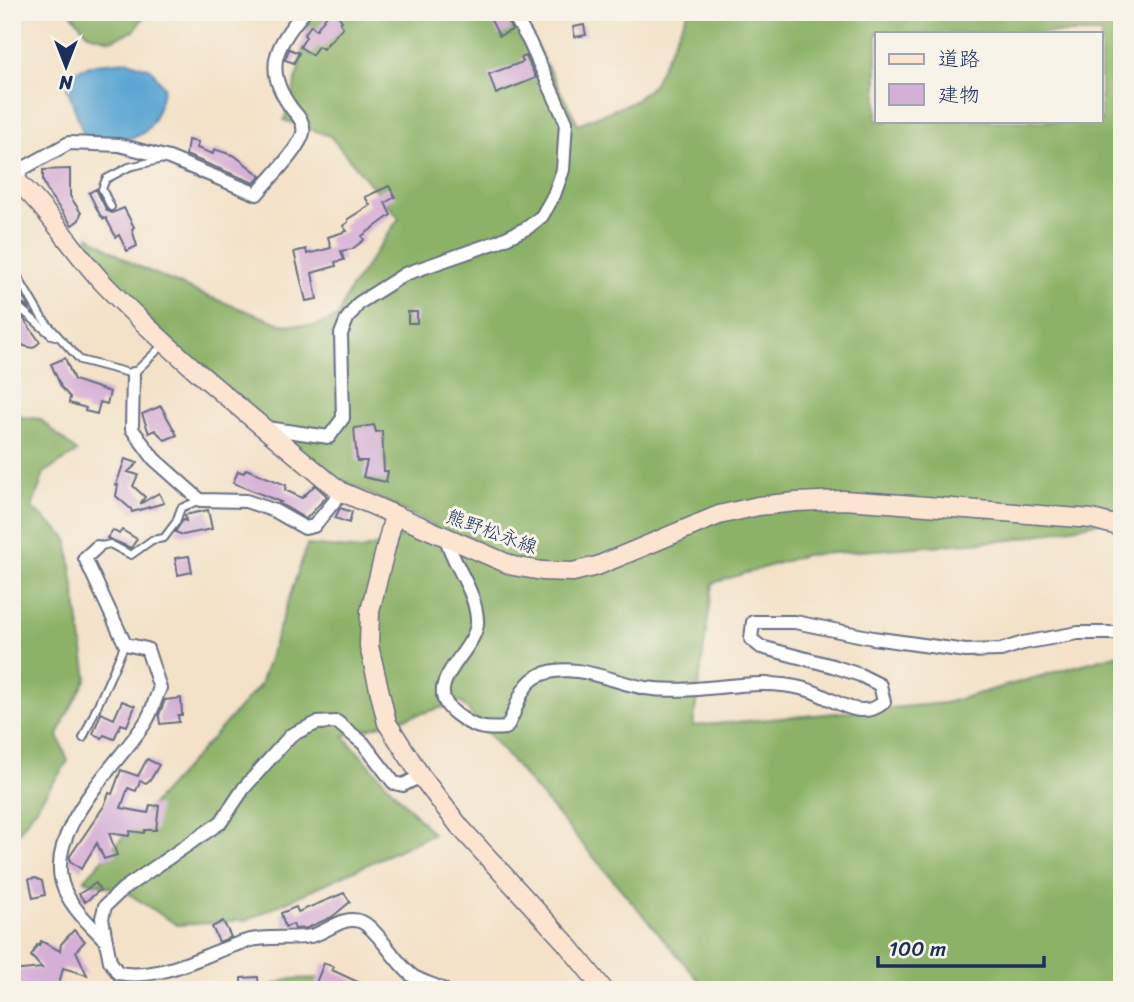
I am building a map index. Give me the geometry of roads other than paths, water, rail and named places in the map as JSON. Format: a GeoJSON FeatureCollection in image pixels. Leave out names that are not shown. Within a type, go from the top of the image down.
{"type":"FeatureCollection","features":[{"type":"Feature","properties":{"kind":"main road","name":"熊野松永線"},"geometry":{"type":"LineString","coordinates":[[15,179],[106,286],[166,343],[342,492],[513,566],[573,572],[597,566],[719,515],[758,506],[796,502],[843,500],[929,506],[1092,519],[1122,527]]}},
{"type":"Feature","properties":{"kind":"main road"},"geometry":{"type":"LineString","coordinates":[[394,515],[370,611],[369,646],[387,723],[421,776],[460,827],[566,943],[604,990]]}},
{"type":"Feature","properties":{"kind":"street"},"geometry":{"type":"LineString","coordinates":[[15,179],[22,169],[69,143],[119,145],[169,158],[257,194],[301,141],[304,129],[276,82],[275,58],[286,33],[304,12]]}},
{"type":"Feature","properties":{"kind":"street"},"geometry":{"type":"LineString","coordinates":[[265,428],[329,437],[343,418],[341,334],[346,319],[359,303],[405,274],[498,242],[527,228],[542,216],[554,195],[563,170],[566,122],[512,12]]}},
{"type":"Feature","properties":{"kind":"street"},"geometry":{"type":"LineString","coordinates":[[133,374],[132,429],[154,459],[200,500],[246,501],[275,511],[305,528],[314,526],[342,492]]}},
{"type":"Feature","properties":{"kind":"street"},"geometry":{"type":"LineString","coordinates":[[446,537],[450,553],[465,580],[477,619],[469,643],[445,679],[444,701],[449,709],[467,723],[485,730],[506,728],[513,718],[519,697],[529,682],[552,672],[587,672],[643,687],[674,691],[752,683],[783,684],[808,689],[834,703],[863,710],[876,709],[884,702],[880,685],[860,675],[761,647],[751,639],[753,622],[795,622],[873,638],[966,651],[1001,650],[1078,633],[1122,633]]}},
{"type":"Feature","properties":{"kind":"street"},"geometry":{"type":"LineString","coordinates":[[97,547],[85,558],[125,644],[147,649],[160,688],[146,721],[88,797],[66,836],[62,851],[61,878],[65,891],[77,911],[106,941]]}},
{"type":"Feature","properties":{"kind":"street"},"geometry":{"type":"LineString","coordinates":[[421,776],[403,785],[394,783],[363,743],[337,722],[317,723],[291,735],[244,788],[221,822],[123,889],[105,906],[102,918],[110,961],[118,974],[132,976],[172,970],[247,941],[271,937],[312,936],[351,920],[364,923],[413,977],[444,990]]}},
{"type":"Feature","properties":{"kind":"lane"},"geometry":{"type":"LineString","coordinates":[[111,207],[102,189],[106,178],[129,167],[169,158]]}},
{"type":"Feature","properties":{"kind":"lane"},"geometry":{"type":"LineString","coordinates":[[12,267],[43,318],[80,360],[133,374],[166,343]]}},
{"type":"Feature","properties":{"kind":"lane"},"geometry":{"type":"LineString","coordinates":[[12,301],[51,334],[60,337]]}},
{"type":"Feature","properties":{"kind":"lane"},"geometry":{"type":"LineString","coordinates":[[97,547],[110,544],[131,555],[152,540],[164,538],[176,522],[181,508],[200,500]]}},
{"type":"Feature","properties":{"kind":"lane"},"geometry":{"type":"LineString","coordinates":[[83,738],[125,644]]}},
{"type":"Feature","properties":{"kind":"water"},"geometry":{"type":"Polygon","coordinates":[[[128,61],[151,69],[164,87],[154,120],[140,135],[131,138],[86,142],[63,75],[95,64],[128,61]]]}}]}
